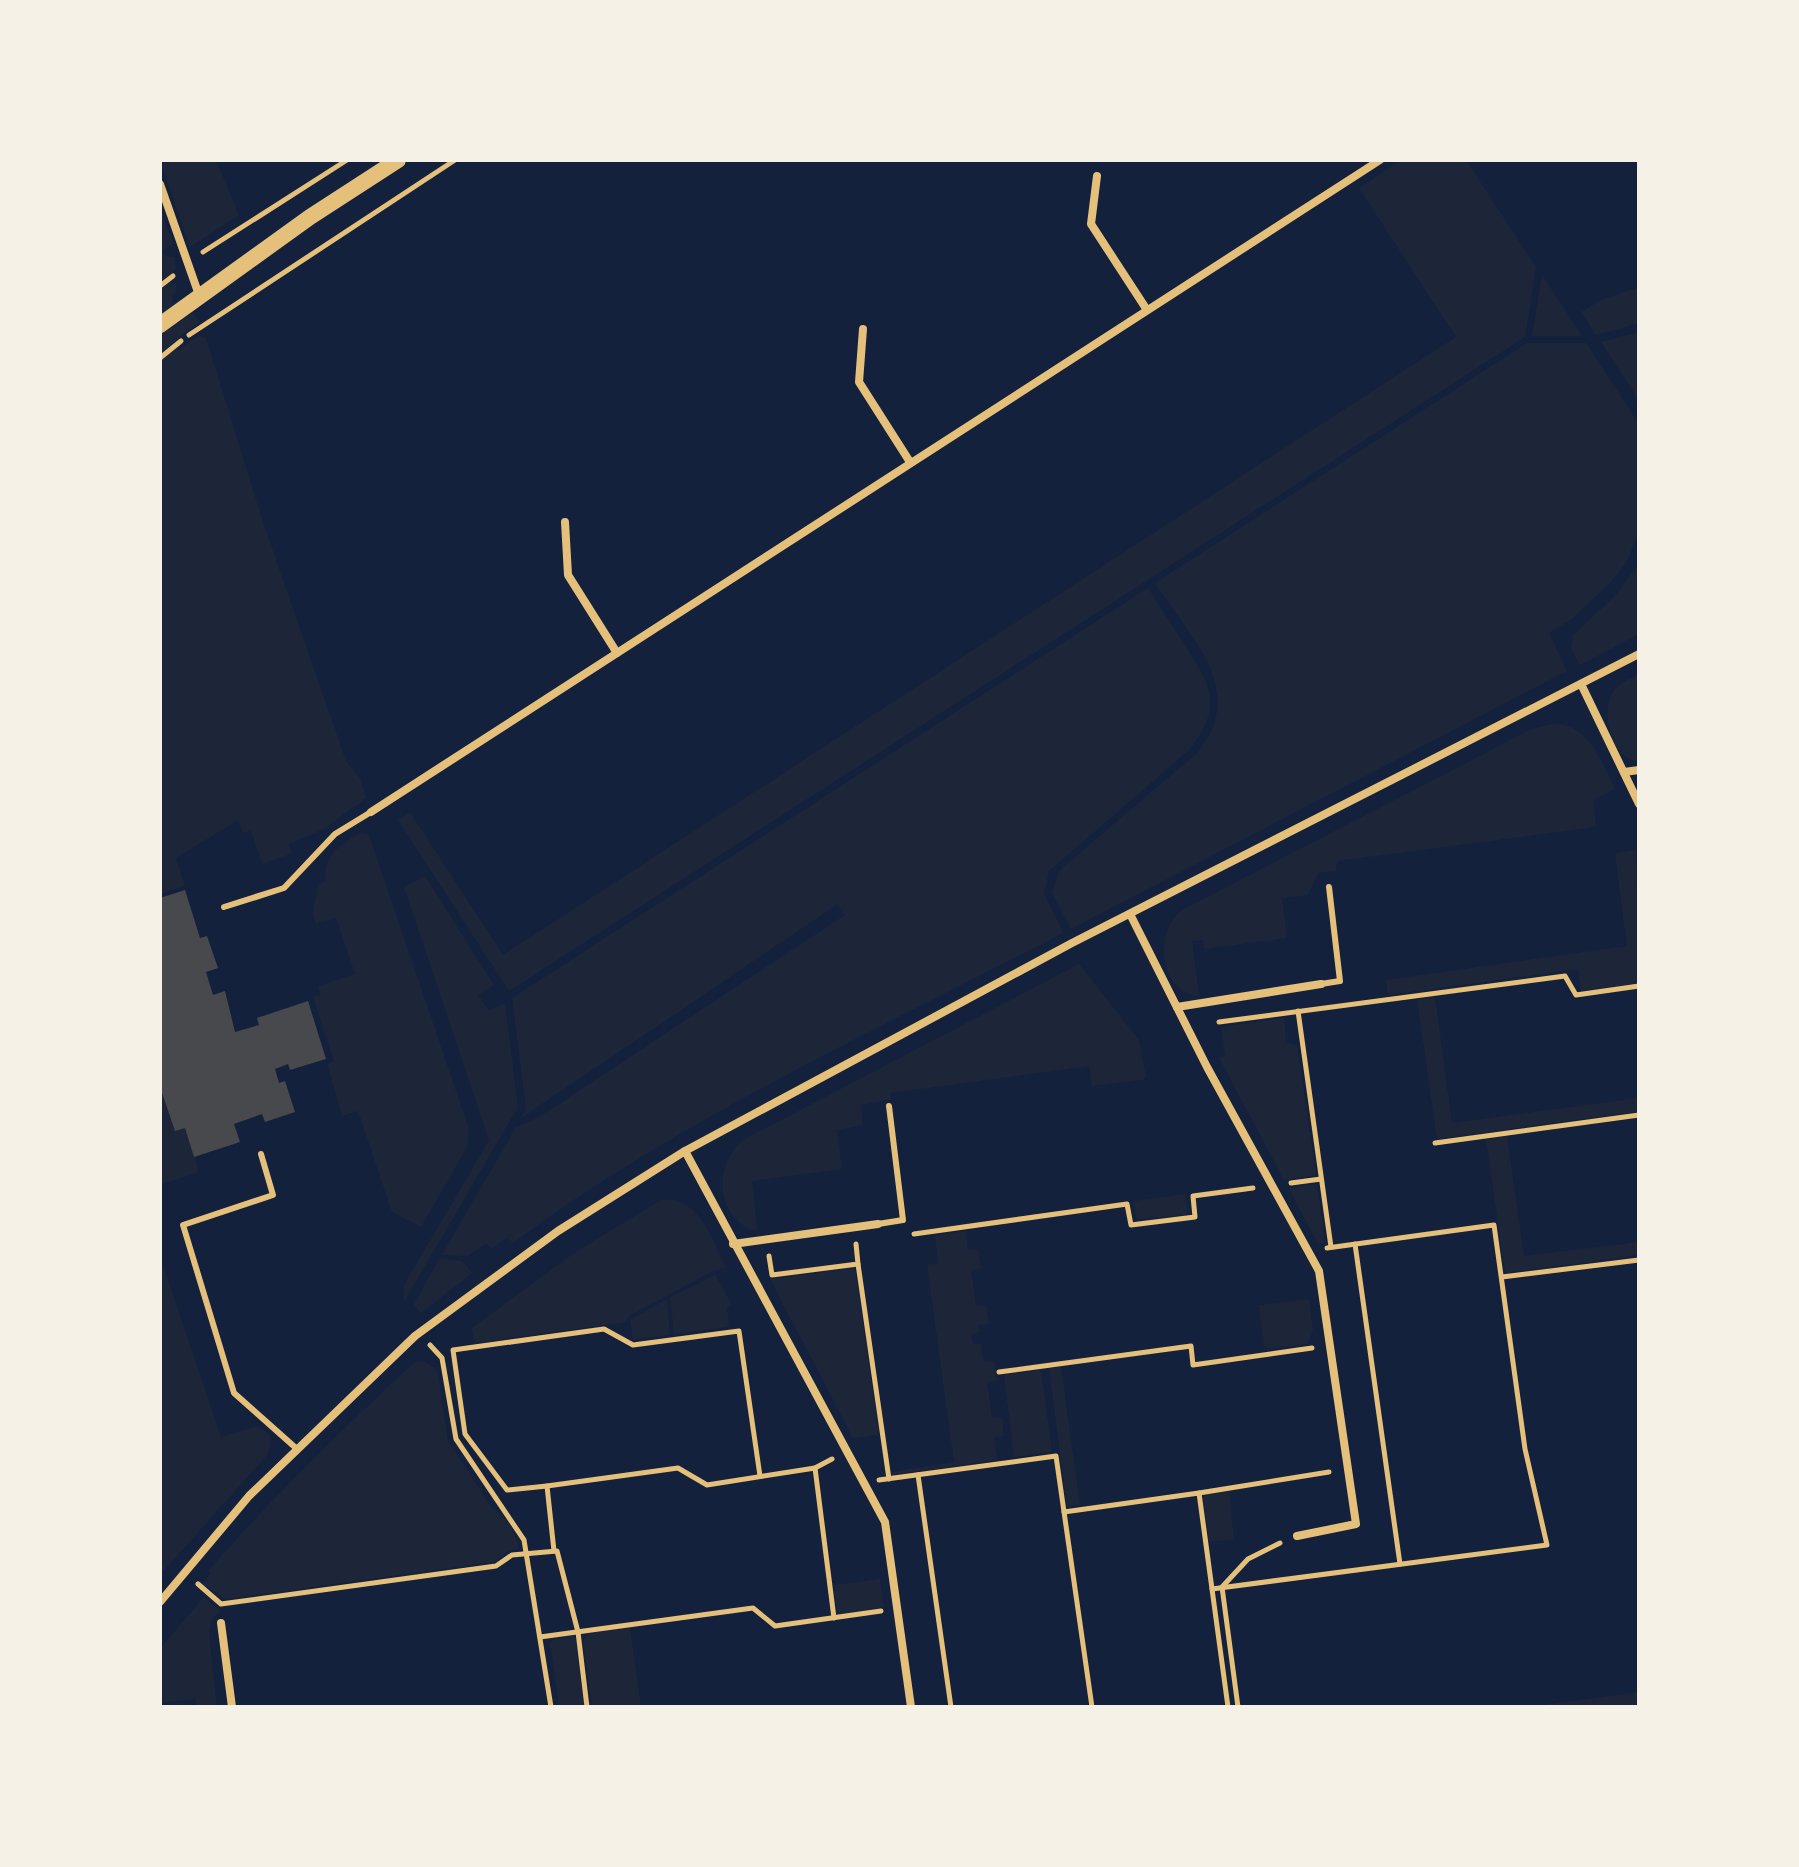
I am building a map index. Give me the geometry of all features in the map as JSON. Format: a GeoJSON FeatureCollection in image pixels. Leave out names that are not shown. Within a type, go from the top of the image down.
{"type":"FeatureCollection","features":[{"type":"Feature","properties":{"kind":"main road"},"geometry":{"type":"LineString","coordinates":[[160,325],[199,295],[398,160]]}},
{"type":"Feature","properties":{"kind":"street"},"geometry":{"type":"LineString","coordinates":[[371,812],[1380,160]]}},
{"type":"Feature","properties":{"kind":"street"},"geometry":{"type":"LineString","coordinates":[[1097,176],[1091,224],[1147,310]]}},
{"type":"Feature","properties":{"kind":"street"},"geometry":{"type":"LineString","coordinates":[[160,184],[199,295]]}},
{"type":"Feature","properties":{"kind":"street"},"geometry":{"type":"LineString","coordinates":[[863,329],[859,382],[910,462]]}},
{"type":"Feature","properties":{"kind":"street"},"geometry":{"type":"LineString","coordinates":[[565,522],[568,575],[617,653]]}},
{"type":"Feature","properties":{"kind":"street"},"geometry":{"type":"LineString","coordinates":[[160,1602],[249,1496],[419,1333],[558,1231],[685,1151],[1130,914],[1639,654]]}},
{"type":"Feature","properties":{"kind":"street"},"geometry":{"type":"LineString","coordinates":[[1581,684],[1639,804]]}},
{"type":"Feature","properties":{"kind":"street"},"geometry":{"type":"LineString","coordinates":[[1624,772],[1639,770]]}},
{"type":"Feature","properties":{"kind":"street"},"geometry":{"type":"LineString","coordinates":[[1130,914],[1185,1024],[1319,1271],[1356,1524],[1297,1536]]}},
{"type":"Feature","properties":{"kind":"street"},"geometry":{"type":"LineString","coordinates":[[1177,1007],[1321,984]]}},
{"type":"Feature","properties":{"kind":"street"},"geometry":{"type":"LineString","coordinates":[[685,1151],[740,1259],[885,1522],[911,1707]]}},
{"type":"Feature","properties":{"kind":"street"},"geometry":{"type":"LineString","coordinates":[[733,1244],[878,1224]]}},
{"type":"Feature","properties":{"kind":"street"},"geometry":{"type":"LineString","coordinates":[[221,1623],[232,1707]]}},
{"type":"Feature","properties":{"kind":"lane"},"geometry":{"type":"LineString","coordinates":[[224,907],[284,888],[335,834],[371,812]]}},
{"type":"Feature","properties":{"kind":"lane"},"geometry":{"type":"LineString","coordinates":[[1321,984],[1340,981],[1329,887]]}},
{"type":"Feature","properties":{"kind":"lane"},"geometry":{"type":"LineString","coordinates":[[878,1224],[903,1220],[889,1106]]}},
{"type":"Feature","properties":{"kind":"lane"},"geometry":{"type":"LineString","coordinates":[[261,1154],[273,1195],[183,1225],[234,1393],[297,1449]]}},
{"type":"Feature","properties":{"kind":"path"},"geometry":{"type":"LineString","coordinates":[[182,251],[202,253],[347,160]]}},
{"type":"Feature","properties":{"kind":"path"},"geometry":{"type":"LineString","coordinates":[[160,358],[455,160]]}},
{"type":"Feature","properties":{"kind":"path"},"geometry":{"type":"LineString","coordinates":[[1185,1024],[1565,976],[1576,995],[1639,986]]}},
{"type":"Feature","properties":{"kind":"path"},"geometry":{"type":"LineString","coordinates":[[1298,1011],[1331,1247]]}},
{"type":"Feature","properties":{"kind":"path"},"geometry":{"type":"LineString","coordinates":[[1435,1143],[1639,1115]]}},
{"type":"Feature","properties":{"kind":"path"},"geometry":{"type":"LineString","coordinates":[[902,1235],[1127,1204],[1131,1225],[1195,1217],[1193,1196],[1321,1179]]}},
{"type":"Feature","properties":{"kind":"path"},"geometry":{"type":"LineString","coordinates":[[1212,1589],[1547,1545],[1525,1449],[1494,1225],[1308,1250]]}},
{"type":"Feature","properties":{"kind":"path"},"geometry":{"type":"LineString","coordinates":[[871,1240],[855,1242],[889,1479]]}},
{"type":"Feature","properties":{"kind":"path"},"geometry":{"type":"LineString","coordinates":[[1355,1244],[1400,1564]]}},
{"type":"Feature","properties":{"kind":"path"},"geometry":{"type":"LineString","coordinates":[[740,1259],[769,1253],[772,1275],[858,1264]]}},
{"type":"Feature","properties":{"kind":"path"},"geometry":{"type":"LineString","coordinates":[[1502,1277],[1639,1260]]}},
{"type":"Feature","properties":{"kind":"path"},"geometry":{"type":"LineString","coordinates":[[760,1476],[739,1331],[633,1345],[604,1329],[453,1350],[465,1434],[507,1490],[678,1468],[707,1485],[815,1468],[834,1618]]}},
{"type":"Feature","properties":{"kind":"path"},"geometry":{"type":"LineString","coordinates":[[419,1333],[442,1358],[456,1439],[524,1540],[551,1707]]}},
{"type":"Feature","properties":{"kind":"path"},"geometry":{"type":"LineString","coordinates":[[999,1372],[1191,1346],[1193,1365],[1313,1348],[1315,1364]]}},
{"type":"Feature","properties":{"kind":"path"},"geometry":{"type":"LineString","coordinates":[[863,1483],[1056,1456],[1092,1707]]}},
{"type":"Feature","properties":{"kind":"path"},"geometry":{"type":"LineString","coordinates":[[1064,1512],[1330,1474],[1328,1459]]}},
{"type":"Feature","properties":{"kind":"path"},"geometry":{"type":"LineString","coordinates":[[918,1475],[951,1707]]}},
{"type":"Feature","properties":{"kind":"path"},"geometry":{"type":"LineString","coordinates":[[547,1486],[554,1551]]}},
{"type":"Feature","properties":{"kind":"path"},"geometry":{"type":"LineString","coordinates":[[1199,1493],[1228,1707]]}},
{"type":"Feature","properties":{"kind":"path"},"geometry":{"type":"LineString","coordinates":[[1222,1587],[1248,1559],[1297,1536]]}},
{"type":"Feature","properties":{"kind":"path"},"geometry":{"type":"LineString","coordinates":[[185,1573],[221,1604],[496,1566],[512,1555],[557,1551],[578,1632],[587,1707]]}},
{"type":"Feature","properties":{"kind":"path"},"geometry":{"type":"LineString","coordinates":[[1222,1587],[1238,1707]]}},
{"type":"Feature","properties":{"kind":"path"},"geometry":{"type":"LineString","coordinates":[[540,1637],[753,1608],[775,1626],[881,1611],[883,1625]]}},
{"type":"Feature","properties":{"kind":"shaded area"},"geometry":{"type":"Polygon","coordinates":[[[160,160],[216,160],[239,215],[190,247],[160,160]]]}},
{"type":"Feature","properties":{"kind":"shaded area"},"geometry":{"type":"Polygon","coordinates":[[[1401,160],[1466,160],[1536,267],[1525,337],[509,991],[398,820],[410,812],[503,955],[1456,337],[1359,188],[1401,160]]]}},
{"type":"Feature","properties":{"kind":"shaded area"},"geometry":{"type":"Polygon","coordinates":[[[160,207],[173,244],[163,250],[165,256],[174,257],[176,269],[170,275],[171,285],[176,282],[177,291],[172,295],[174,326],[193,313],[200,322],[176,340],[177,351],[198,336],[206,338],[263,522],[346,761],[360,778],[366,798],[324,829],[289,844],[291,854],[262,864],[251,831],[243,833],[238,820],[176,858],[185,886],[160,894],[160,207]]]}},
{"type":"Feature","properties":{"kind":"shaded area"},"geometry":{"type":"Polygon","coordinates":[[[1542,275],[1582,336],[1532,336],[1542,275]]]}},
{"type":"Feature","properties":{"kind":"shaded area"},"geometry":{"type":"Polygon","coordinates":[[[1639,287],[1639,323],[1596,335],[1581,312],[1601,300],[1639,287]]]}},
{"type":"Feature","properties":{"kind":"shaded area"},"geometry":{"type":"Polygon","coordinates":[[[1639,332],[1639,400],[1601,342],[1639,332]]]}},
{"type":"Feature","properties":{"kind":"shaded area"},"geometry":{"type":"Polygon","coordinates":[[[1527,343],[1586,343],[1639,424],[1639,532],[1627,561],[1611,582],[1573,618],[1549,633],[1567,671],[1071,929],[1052,893],[1059,871],[1196,754],[1211,731],[1217,709],[1216,687],[1209,666],[1198,644],[1155,583],[1527,343]]]}},
{"type":"Feature","properties":{"kind":"shaded area"},"geometry":{"type":"Polygon","coordinates":[[[1639,564],[1639,634],[1580,665],[1571,649],[1573,635],[1615,596],[1639,564]]]}},
{"type":"Feature","properties":{"kind":"shaded area"},"geometry":{"type":"Polygon","coordinates":[[[1148,588],[1202,674],[1210,698],[1210,710],[1199,736],[1188,751],[1049,871],[1044,893],[1063,933],[712,1116],[644,1155],[513,1243],[507,1237],[491,1249],[486,1243],[468,1256],[442,1255],[516,1127],[539,1117],[845,915],[838,904],[521,1118],[526,1109],[512,998],[1148,588]]]}},
{"type":"Feature","properties":{"kind":"shaded area"},"geometry":{"type":"Polygon","coordinates":[[[1639,674],[1638,762],[1629,759],[1615,744],[1608,711],[1615,689],[1639,674]]]}},
{"type":"Feature","properties":{"kind":"shaded area"},"geometry":{"type":"Polygon","coordinates":[[[1553,724],[1576,730],[1585,737],[1599,756],[1615,789],[1593,800],[1596,827],[1337,861],[1336,871],[1318,873],[1308,895],[1282,898],[1287,938],[1204,949],[1203,940],[1192,941],[1199,996],[1175,984],[1168,973],[1164,946],[1173,920],[1182,910],[1532,729],[1553,724]]]}},
{"type":"Feature","properties":{"kind":"shaded area"},"geometry":{"type":"Polygon","coordinates":[[[360,833],[369,835],[469,1129],[467,1147],[421,1227],[392,1212],[358,1111],[342,1116],[327,1064],[334,1061],[313,997],[320,995],[318,986],[355,974],[336,918],[316,924],[313,914],[318,885],[326,881],[330,858],[360,833]]]}},
{"type":"Feature","properties":{"kind":"shaded area"},"geometry":{"type":"Polygon","coordinates":[[[1636,850],[1639,983],[1581,991],[1578,969],[1388,995],[1386,980],[1627,946],[1615,853],[1636,850]]]}},
{"type":"Feature","properties":{"kind":"shaded area"},"geometry":{"type":"Polygon","coordinates":[[[425,876],[494,985],[478,995],[489,1011],[505,1003],[518,1107],[404,1302],[404,1285],[489,1140],[404,887],[425,876]]]}},
{"type":"Feature","properties":{"kind":"shaded area"},"geometry":{"type":"Polygon","coordinates":[[[1079,964],[1139,1040],[1146,1076],[1143,1080],[1092,1086],[1089,1066],[891,1093],[891,1099],[861,1105],[863,1125],[837,1130],[842,1169],[752,1181],[757,1229],[751,1230],[730,1212],[725,1200],[723,1174],[734,1150],[743,1140],[1079,964]]]}},
{"type":"Feature","properties":{"kind":"shaded area"},"geometry":{"type":"Polygon","coordinates":[[[1435,997],[1452,1123],[1639,1098],[1639,1111],[1437,1139],[1417,999],[1435,997]]]}},
{"type":"Feature","properties":{"kind":"shaded area"},"geometry":{"type":"Polygon","coordinates":[[[1284,1018],[1286,1043],[1297,1045],[1316,1175],[1284,1180],[1219,1058],[1225,1056],[1221,1027],[1284,1018]]]}},
{"type":"Feature","properties":{"kind":"shaded area"},"geometry":{"type":"Polygon","coordinates":[[[167,1064],[199,1172],[160,1185],[160,1067],[167,1064]]]}},
{"type":"Feature","properties":{"kind":"shaded area"},"geometry":{"type":"Polygon","coordinates":[[[1507,1136],[1524,1256],[1639,1242],[1639,1255],[1505,1273],[1486,1140],[1507,1136]]]}},
{"type":"Feature","properties":{"kind":"shaded area"},"geometry":{"type":"Polygon","coordinates":[[[1317,1184],[1325,1242],[1318,1244],[1289,1188],[1317,1184]]]}},
{"type":"Feature","properties":{"kind":"shaded area"},"geometry":{"type":"Polygon","coordinates":[[[1185,1194],[1188,1211],[1185,1215],[1136,1219],[1134,1201],[1185,1194]]]}},
{"type":"Feature","properties":{"kind":"shaded area"},"geometry":{"type":"Polygon","coordinates":[[[661,1200],[674,1200],[695,1212],[726,1268],[713,1271],[629,1316],[625,1322],[474,1343],[472,1328],[574,1253],[661,1200]]]}},
{"type":"Feature","properties":{"kind":"shaded area"},"geometry":{"type":"Polygon","coordinates":[[[966,1231],[968,1250],[978,1249],[981,1268],[971,1270],[976,1306],[986,1305],[989,1324],[979,1325],[980,1332],[971,1334],[973,1344],[981,1344],[984,1362],[994,1361],[997,1380],[987,1382],[992,1418],[1002,1417],[1004,1436],[994,1438],[997,1460],[892,1475],[891,1472],[954,1462],[927,1265],[938,1263],[935,1235],[966,1231]]]}},
{"type":"Feature","properties":{"kind":"shaded area"},"geometry":{"type":"Polygon","coordinates":[[[160,1256],[221,1437],[258,1426],[269,1434],[271,1444],[267,1455],[160,1575],[160,1256]]]}},
{"type":"Feature","properties":{"kind":"shaded area"},"geometry":{"type":"Polygon","coordinates":[[[439,1259],[462,1261],[472,1273],[421,1313],[414,1304],[439,1259]]]}},
{"type":"Feature","properties":{"kind":"shaded area"},"geometry":{"type":"Polygon","coordinates":[[[855,1268],[879,1435],[853,1438],[770,1279],[855,1268]]]}},
{"type":"Feature","properties":{"kind":"shaded area"},"geometry":{"type":"Polygon","coordinates":[[[715,1275],[732,1305],[727,1308],[729,1327],[674,1334],[670,1297],[715,1275]]]}},
{"type":"Feature","properties":{"kind":"shaded area"},"geometry":{"type":"Polygon","coordinates":[[[667,1299],[670,1335],[633,1340],[630,1320],[667,1299]]]}},
{"type":"Feature","properties":{"kind":"shaded area"},"geometry":{"type":"Polygon","coordinates":[[[1309,1299],[1313,1331],[1307,1344],[1268,1349],[1264,1346],[1259,1305],[1309,1299]]]}},
{"type":"Feature","properties":{"kind":"shaded area"},"geometry":{"type":"Polygon","coordinates":[[[423,1361],[437,1369],[448,1441],[492,1508],[510,1526],[519,1549],[508,1551],[494,1562],[225,1599],[202,1584],[211,1573],[208,1571],[308,1464],[415,1362],[423,1361]]]}},
{"type":"Feature","properties":{"kind":"shaded area"},"geometry":{"type":"Polygon","coordinates":[[[1061,1367],[1080,1505],[1067,1507],[1049,1368],[1061,1367]]]}},
{"type":"Feature","properties":{"kind":"shaded area"},"geometry":{"type":"Polygon","coordinates":[[[1041,1370],[1052,1452],[1014,1457],[1004,1375],[1041,1370]]]}},
{"type":"Feature","properties":{"kind":"shaded area"},"geometry":{"type":"Polygon","coordinates":[[[1229,1491],[1234,1539],[1209,1542],[1203,1498],[1207,1494],[1229,1491]]]}},
{"type":"Feature","properties":{"kind":"shaded area"},"geometry":{"type":"Polygon","coordinates":[[[880,1579],[884,1607],[841,1614],[837,1611],[834,1585],[880,1579]]]}},
{"type":"Feature","properties":{"kind":"shaded area"},"geometry":{"type":"Polygon","coordinates":[[[204,1597],[220,1611],[212,1619],[209,1632],[217,1707],[197,1707],[195,1699],[160,1703],[160,1649],[204,1597]]]}},
{"type":"Feature","properties":{"kind":"shaded area"},"geometry":{"type":"Polygon","coordinates":[[[630,1628],[641,1707],[592,1707],[583,1641],[589,1633],[630,1628]]]}},
{"type":"Feature","properties":{"kind":"shaded area"},"geometry":{"type":"Polygon","coordinates":[[[575,1636],[584,1707],[559,1707],[550,1644],[553,1639],[575,1636]]]}},
{"type":"Feature","properties":{"kind":"shaded area"},"geometry":{"type":"Polygon","coordinates":[[[1639,1692],[1639,1707],[1528,1707],[1639,1692]]]}},
{"type":"Feature","properties":{"kind":"building"},"geometry":{"type":"Polygon","coordinates":[[[185,890],[200,938],[207,936],[218,968],[206,972],[213,995],[225,991],[235,1032],[259,1025],[257,1018],[308,1001],[326,1059],[290,1070],[288,1064],[275,1069],[279,1083],[285,1081],[295,1112],[265,1122],[262,1114],[234,1124],[240,1142],[194,1157],[185,1128],[175,1131],[160,1087],[160,898],[185,890]]]}}]}
